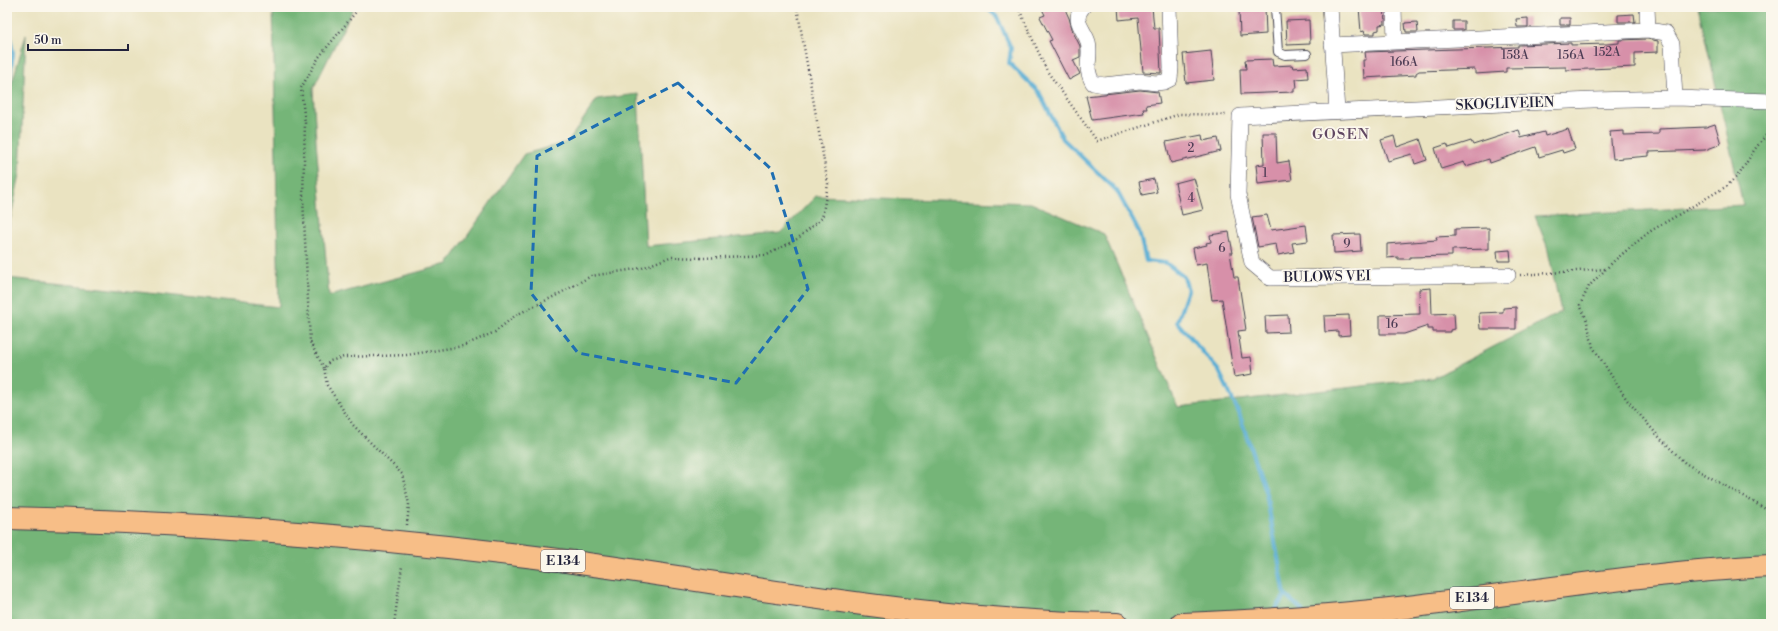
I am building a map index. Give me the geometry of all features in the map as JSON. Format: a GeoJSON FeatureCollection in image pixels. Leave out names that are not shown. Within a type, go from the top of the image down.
{"type":"FeatureCollection","features":[{"type":"Feature","properties":{"kind":"highway","name":"E 134"},"geometry":{"type":"LineString","coordinates":[[7,518],[197,526],[422,544],[574,562],[832,601],[926,613],[1010,620],[1117,624]]}},
{"type":"Feature","properties":{"kind":"highway","name":"E 134"},"geometry":{"type":"LineString","coordinates":[[7,529],[195,536],[414,554],[637,581],[831,611],[940,624]]}},
{"type":"Feature","properties":{"kind":"highway","name":"E 134"},"geometry":{"type":"LineString","coordinates":[[1182,624],[1311,617],[1414,606],[1639,576],[1713,568],[1767,571]]}},
{"type":"Feature","properties":{"kind":"highway","name":"E 134"},"geometry":{"type":"LineString","coordinates":[[1340,624],[1767,571]]}},
{"type":"Feature","properties":{"kind":"street"},"geometry":{"type":"LineString","coordinates":[[1083,7],[1080,11],[1078,19],[1088,43],[1088,75],[1093,83],[1104,85],[1140,81],[1160,82],[1170,79],[1171,68],[1168,7]]}},
{"type":"Feature","properties":{"kind":"street"},"geometry":{"type":"LineString","coordinates":[[1330,7],[1336,111]]}},
{"type":"Feature","properties":{"kind":"street"},"geometry":{"type":"LineString","coordinates":[[1394,7],[1396,42]]}},
{"type":"Feature","properties":{"kind":"street"},"geometry":{"type":"LineString","coordinates":[[1647,7],[1648,30]]}},
{"type":"Feature","properties":{"kind":"street"},"geometry":{"type":"LineString","coordinates":[[1332,45],[1648,30],[1666,33],[1672,44],[1675,98]]}},
{"type":"Feature","properties":{"kind":"street","name":"SKOGLIVEIEN"},"geometry":{"type":"LineString","coordinates":[[1240,116],[1675,98],[1771,101]]}},
{"type":"Feature","properties":{"kind":"street","name":"BULOWS VEI"},"geometry":{"type":"LineString","coordinates":[[1240,116],[1238,194],[1252,263],[1270,278],[1508,275]]}},
{"type":"Feature","properties":{"kind":"lane"},"geometry":{"type":"LineString","coordinates":[[1276,7],[1278,52],[1285,55],[1307,54]]}},
{"type":"Feature","properties":{"kind":"path"},"geometry":{"type":"LineString","coordinates":[[360,7],[319,57],[301,88],[305,123],[303,198],[310,342],[324,368],[327,385],[353,425],[402,474],[409,504],[406,525]]}},
{"type":"Feature","properties":{"kind":"path"},"geometry":{"type":"LineString","coordinates":[[324,368],[330,360],[344,357],[407,355],[463,346],[495,332],[516,316],[557,296],[591,276],[642,268],[670,257],[703,258],[767,255],[797,239],[822,218],[828,184],[798,7]]}},
{"type":"Feature","properties":{"kind":"path"},"geometry":{"type":"LineString","coordinates":[[1771,129],[1755,149],[1740,173],[1727,186],[1649,232],[1606,269],[1589,286],[1580,305],[1586,318],[1593,347],[1627,400],[1685,463],[1771,512]]}},
{"type":"Feature","properties":{"kind":"path"},"geometry":{"type":"LineString","coordinates":[[1508,275],[1606,269]]}},
{"type":"Feature","properties":{"kind":"path"},"geometry":{"type":"LineString","coordinates":[[1771,519],[1771,528]]}},
{"type":"Feature","properties":{"kind":"path"},"geometry":{"type":"LineString","coordinates":[[394,624],[402,566]]}},
{"type":"Feature","properties":{"kind":"highlighted area"},"geometry":{"type":"Polygon","coordinates":[[[678,83],[771,169],[808,289],[736,383],[578,353],[531,293],[537,156],[678,83]]]}},
{"type":"Feature","properties":{"kind":"green space"},"geometry":{"type":"Polygon","coordinates":[[[273,7],[354,7],[313,89],[329,296],[448,264],[524,154],[568,142],[597,99],[638,94],[646,246],[780,233],[816,196],[1031,203],[1104,234],[1178,407],[1433,378],[1561,312],[1547,246],[1535,216],[1743,205],[1698,7],[1771,7],[1771,624],[7,624],[7,278],[279,307],[273,7]]]}},
{"type":"Feature","properties":{"kind":"green space"},"geometry":{"type":"Polygon","coordinates":[[[26,35],[20,174],[7,235],[7,100],[26,35]]]}},
{"type":"Feature","properties":{"kind":"building"},"geometry":{"type":"Polygon","coordinates":[[[1041,7],[1064,7],[1080,46],[1080,57],[1073,60],[1080,74],[1069,80],[1049,41],[1052,40],[1040,17],[1045,15],[1041,7]]]}},
{"type":"Feature","properties":{"kind":"building"},"geometry":{"type":"Polygon","coordinates":[[[1118,7],[1152,7],[1154,28],[1159,28],[1161,73],[1143,72],[1138,18],[1119,20],[1118,7]]]}},
{"type":"Feature","properties":{"kind":"building"},"geometry":{"type":"Polygon","coordinates":[[[1242,7],[1265,7],[1266,34],[1240,36],[1239,9],[1242,7]]]}},
{"type":"Feature","properties":{"kind":"building"},"geometry":{"type":"Polygon","coordinates":[[[1359,7],[1384,7],[1385,24],[1379,25],[1379,30],[1375,31],[1375,34],[1365,34],[1364,31],[1361,32],[1359,7]]]}},
{"type":"Feature","properties":{"kind":"building"},"geometry":{"type":"Polygon","coordinates":[[[1634,14],[1635,22],[1618,22],[1618,15],[1634,14]]]}},
{"type":"Feature","properties":{"kind":"building"},"geometry":{"type":"Polygon","coordinates":[[[1528,18],[1528,27],[1517,27],[1516,19],[1528,18]]]}},
{"type":"Feature","properties":{"kind":"building"},"geometry":{"type":"Polygon","coordinates":[[[1560,18],[1570,18],[1570,25],[1560,25],[1560,18]]]}},
{"type":"Feature","properties":{"kind":"building"},"geometry":{"type":"Polygon","coordinates":[[[1309,20],[1310,44],[1287,45],[1286,21],[1309,20]]]}},
{"type":"Feature","properties":{"kind":"building"},"geometry":{"type":"Polygon","coordinates":[[[1453,21],[1464,21],[1464,30],[1453,30],[1453,21]]]}},
{"type":"Feature","properties":{"kind":"building"},"geometry":{"type":"Polygon","coordinates":[[[1417,22],[1418,32],[1406,32],[1405,23],[1417,22]]]}},
{"type":"Feature","properties":{"kind":"building"},"geometry":{"type":"Polygon","coordinates":[[[1647,39],[1658,41],[1658,52],[1635,53],[1635,67],[1566,70],[1566,67],[1506,68],[1506,72],[1475,74],[1475,69],[1419,71],[1416,75],[1364,78],[1363,60],[1366,60],[1365,52],[1518,47],[1518,45],[1571,43],[1571,45],[1608,44],[1619,43],[1619,40],[1647,39]]]}},
{"type":"Feature","properties":{"kind":"building"},"geometry":{"type":"Polygon","coordinates":[[[1211,51],[1214,80],[1186,83],[1183,54],[1211,51]]]}},
{"type":"Feature","properties":{"kind":"building"},"geometry":{"type":"Polygon","coordinates":[[[1272,59],[1273,66],[1292,65],[1293,68],[1307,67],[1308,78],[1296,79],[1297,88],[1294,88],[1294,92],[1241,94],[1240,69],[1246,69],[1245,60],[1272,59]]]}},
{"type":"Feature","properties":{"kind":"building"},"geometry":{"type":"Polygon","coordinates":[[[1140,90],[1158,92],[1160,103],[1146,105],[1147,109],[1143,109],[1144,113],[1092,120],[1086,96],[1140,90]]]}},
{"type":"Feature","properties":{"kind":"building"},"geometry":{"type":"Polygon","coordinates":[[[1715,124],[1721,144],[1705,150],[1649,152],[1649,156],[1613,159],[1610,132],[1624,131],[1624,135],[1659,134],[1659,129],[1706,127],[1715,124]]]}},
{"type":"Feature","properties":{"kind":"building"},"geometry":{"type":"Polygon","coordinates":[[[1568,129],[1575,149],[1563,153],[1562,150],[1539,157],[1536,147],[1490,163],[1489,159],[1466,166],[1464,162],[1441,169],[1435,148],[1447,144],[1449,148],[1471,141],[1473,145],[1519,130],[1521,138],[1544,132],[1545,136],[1568,129]]]}},
{"type":"Feature","properties":{"kind":"building"},"geometry":{"type":"Polygon","coordinates":[[[1263,133],[1276,133],[1277,163],[1289,161],[1292,180],[1258,184],[1256,165],[1264,164],[1263,133]]]}},
{"type":"Feature","properties":{"kind":"building"},"geometry":{"type":"Polygon","coordinates":[[[1202,135],[1203,141],[1218,138],[1221,151],[1171,163],[1166,142],[1202,135]]]}},
{"type":"Feature","properties":{"kind":"building"},"geometry":{"type":"Polygon","coordinates":[[[1394,136],[1397,147],[1420,139],[1427,160],[1415,164],[1412,154],[1388,161],[1381,140],[1394,136]]]}},
{"type":"Feature","properties":{"kind":"building"},"geometry":{"type":"Polygon","coordinates":[[[1194,178],[1203,210],[1182,215],[1175,183],[1194,178]]]}},
{"type":"Feature","properties":{"kind":"building"},"geometry":{"type":"Polygon","coordinates":[[[1154,179],[1157,192],[1142,195],[1139,182],[1154,179]]]}},
{"type":"Feature","properties":{"kind":"building"},"geometry":{"type":"Polygon","coordinates":[[[1267,215],[1271,230],[1306,225],[1308,241],[1292,243],[1294,252],[1278,255],[1276,244],[1258,247],[1252,217],[1267,215]]]}},
{"type":"Feature","properties":{"kind":"building"},"geometry":{"type":"Polygon","coordinates":[[[1489,228],[1489,249],[1452,250],[1452,256],[1410,257],[1410,259],[1398,259],[1398,257],[1387,258],[1387,244],[1437,240],[1436,237],[1455,236],[1455,229],[1489,228]]]}},
{"type":"Feature","properties":{"kind":"building"},"geometry":{"type":"Polygon","coordinates":[[[1229,232],[1233,253],[1230,253],[1234,277],[1238,277],[1246,330],[1238,331],[1242,358],[1251,357],[1253,374],[1234,377],[1222,299],[1212,300],[1207,263],[1196,265],[1193,248],[1207,245],[1206,243],[1211,242],[1210,235],[1229,232]]]}},
{"type":"Feature","properties":{"kind":"building"},"geometry":{"type":"Polygon","coordinates":[[[1360,234],[1361,251],[1334,253],[1333,235],[1360,234]]]}},
{"type":"Feature","properties":{"kind":"building"},"geometry":{"type":"Polygon","coordinates":[[[1510,250],[1511,261],[1498,261],[1497,251],[1510,250]]]}},
{"type":"Feature","properties":{"kind":"building"},"geometry":{"type":"Polygon","coordinates":[[[1431,288],[1432,314],[1454,313],[1455,329],[1450,330],[1450,332],[1433,332],[1433,329],[1428,329],[1428,326],[1404,334],[1380,334],[1380,315],[1420,314],[1419,289],[1431,288]]]}},
{"type":"Feature","properties":{"kind":"building"},"geometry":{"type":"Polygon","coordinates":[[[1516,307],[1516,329],[1480,329],[1479,313],[1503,312],[1503,308],[1516,307]]]}},
{"type":"Feature","properties":{"kind":"building"},"geometry":{"type":"Polygon","coordinates":[[[1288,315],[1289,332],[1266,333],[1265,316],[1288,315]]]}},
{"type":"Feature","properties":{"kind":"building"},"geometry":{"type":"Polygon","coordinates":[[[1349,315],[1350,335],[1338,336],[1338,331],[1325,332],[1324,316],[1349,315]]]}},
{"type":"Feature","properties":{"kind":"waterway"},"geometry":{"type":"LineString","coordinates":[[987,7],[997,17],[1011,48],[1009,63],[1039,92],[1063,139],[1117,191],[1139,232],[1146,261],[1166,263],[1184,277],[1188,290],[1177,322],[1219,371],[1239,413],[1266,494],[1285,595],[1274,612]]}},
{"type":"Feature","properties":{"kind":"waterway"},"geometry":{"type":"LineString","coordinates":[[7,21],[13,53],[7,100]]}},
{"type":"Feature","properties":{"kind":"waterway"},"geometry":{"type":"LineString","coordinates":[[1285,595],[1302,610]]}},
{"type":"Feature","properties":{"kind":"district","name":"GOSEN"},"geometry":{"type":"Point","coordinates":[1341,134]}}]}
